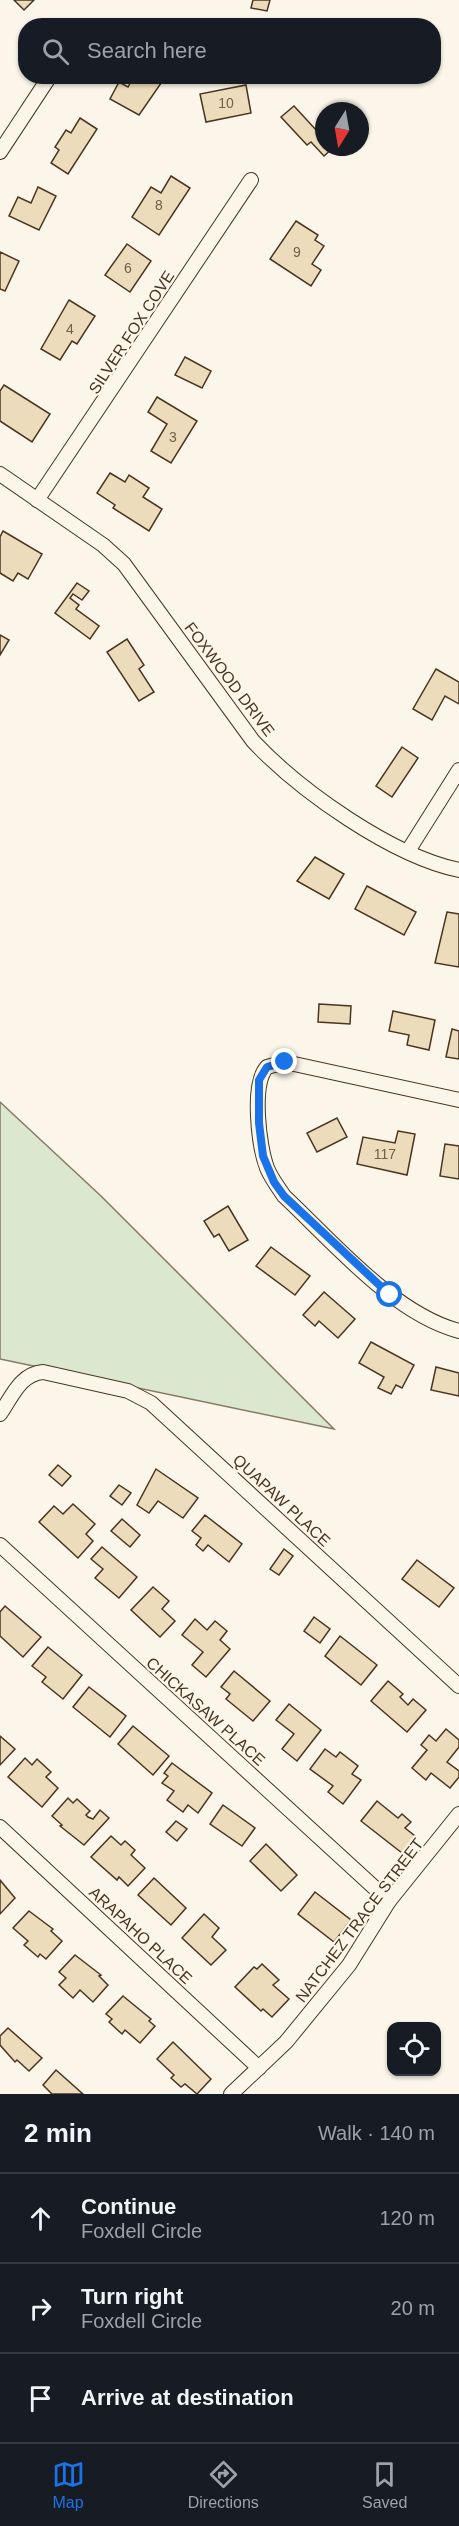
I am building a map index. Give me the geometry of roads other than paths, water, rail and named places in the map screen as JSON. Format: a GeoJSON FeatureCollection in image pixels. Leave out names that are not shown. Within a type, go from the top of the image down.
{"type":"FeatureCollection","features":[{"type":"Feature","properties":{"kind":"street"},"geometry":{"type":"LineString","coordinates":[[0,152],[45,84]]}},
{"type":"Feature","properties":{"kind":"street","name":"SILVER FOX COVE"},"geometry":{"type":"LineString","coordinates":[[37,500],[251,180]]}},
{"type":"Feature","properties":{"kind":"street","name":"FOXWOOD DRIVE"},"geometry":{"type":"LineString","coordinates":[[0,474],[103,545],[124,564],[253,741],[274,762],[372,834],[427,862],[459,870]]}},
{"type":"Feature","properties":{"kind":"street"},"geometry":{"type":"LineString","coordinates":[[408,851],[459,770]]}},
{"type":"Feature","properties":{"kind":"street"},"geometry":{"type":"LineString","coordinates":[[459,1100],[285,1062],[267,1067],[259,1080],[259,1123],[263,1156],[274,1182],[284,1196],[390,1295],[436,1324],[459,1331]]}},
{"type":"Feature","properties":{"kind":"street","name":"QUAPAW PLACE"},"geometry":{"type":"LineString","coordinates":[[0,1414],[27,1376],[43,1372],[128,1391],[151,1403],[459,1686]]}},
{"type":"Feature","properties":{"kind":"street","name":"CHICKASAW PLACE"},"geometry":{"type":"LineString","coordinates":[[0,1545],[389,1901]]}},
{"type":"Feature","properties":{"kind":"street","name":"NATCHEZ TRACE STREET"},"geometry":{"type":"LineString","coordinates":[[231,2094],[286,2042],[349,1965],[389,1901],[459,1814]]}},
{"type":"Feature","properties":{"kind":"street","name":"ARAPAHO PLACE"},"geometry":{"type":"LineString","coordinates":[[0,1827],[259,2068]]}}]}
